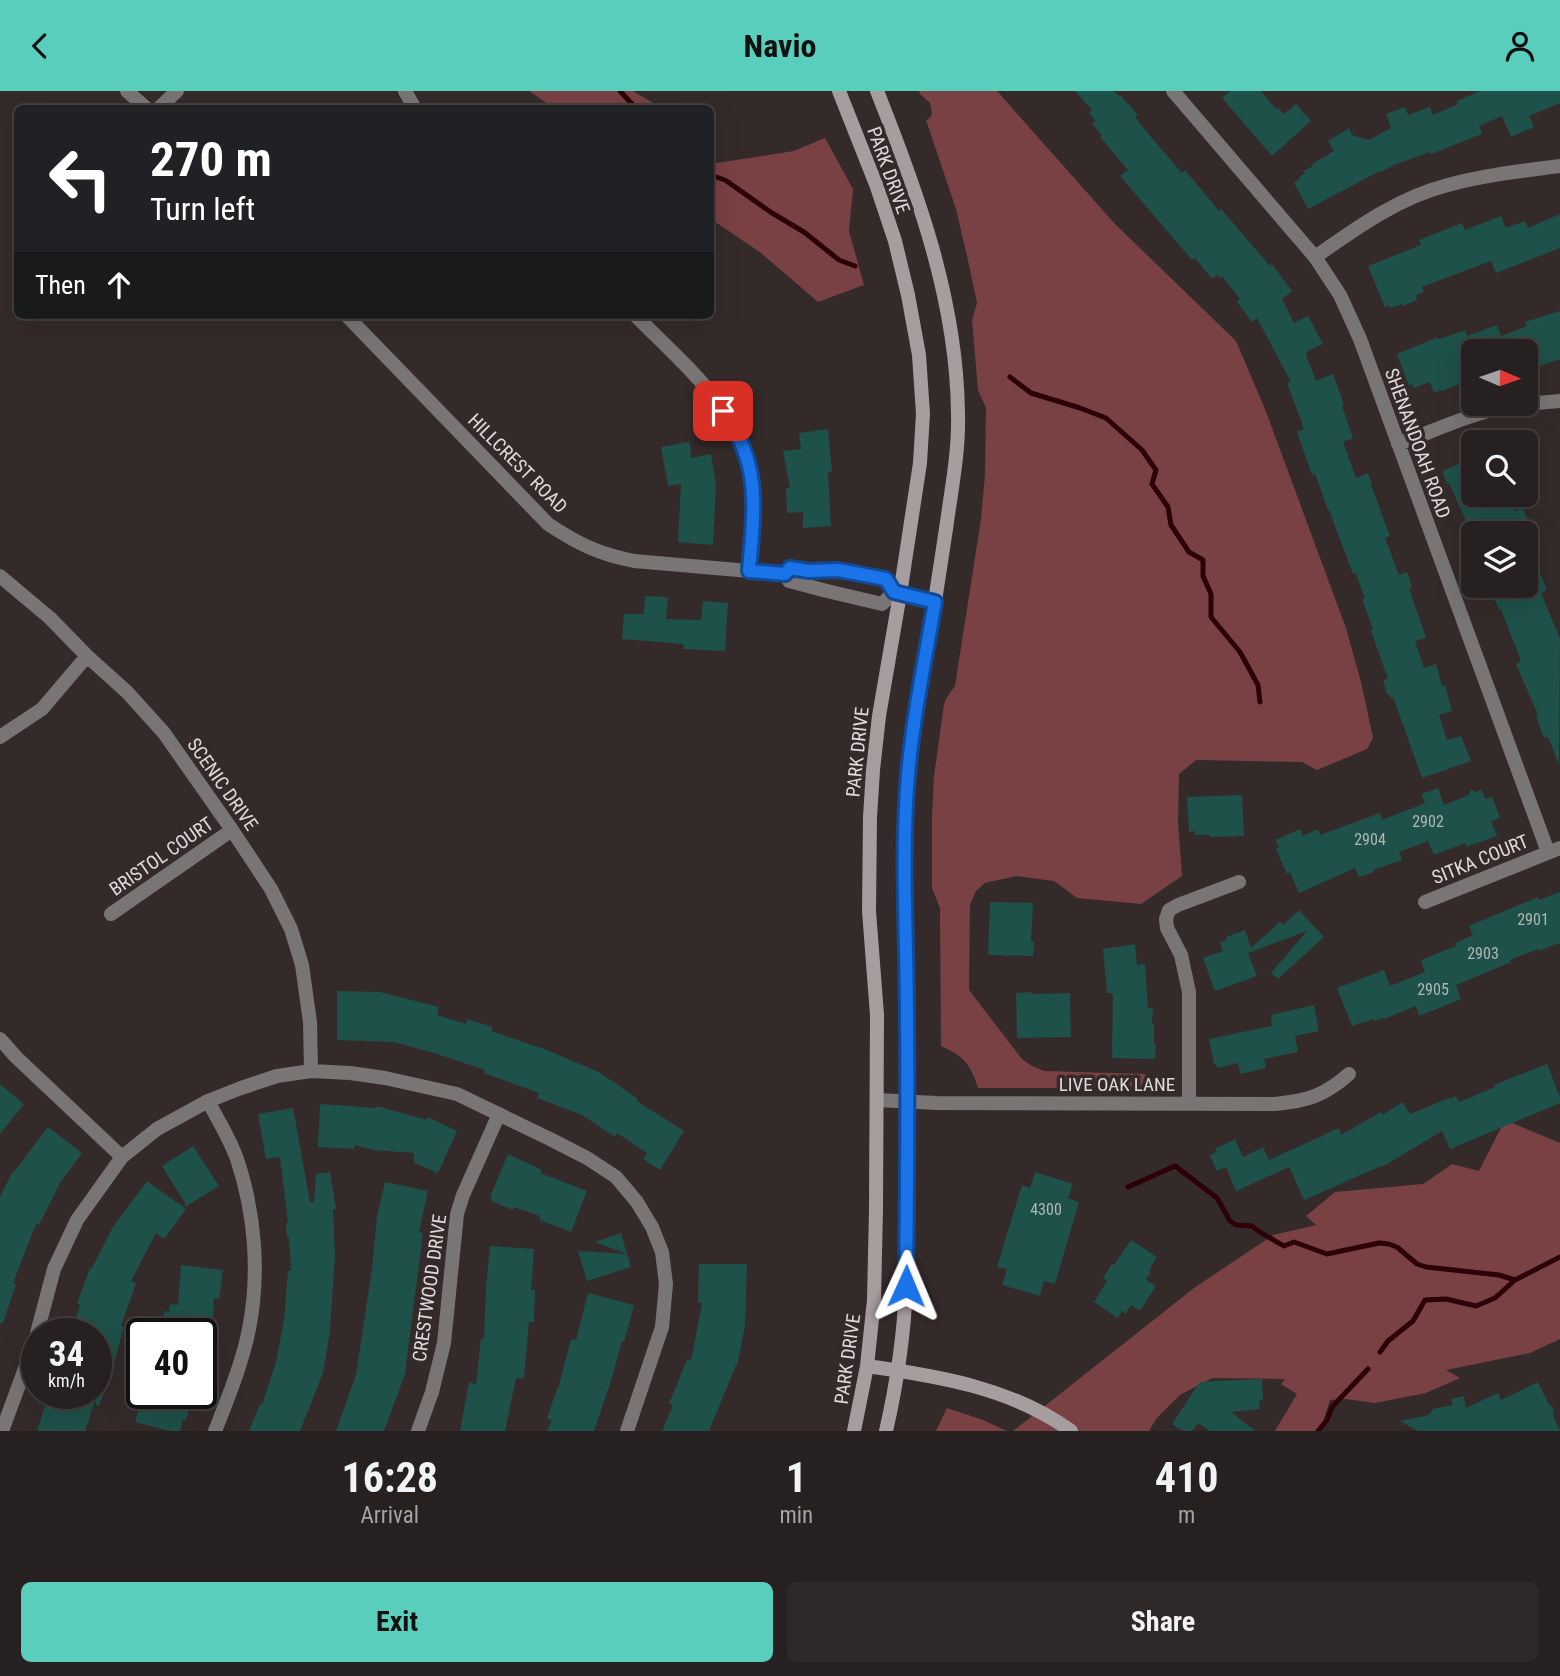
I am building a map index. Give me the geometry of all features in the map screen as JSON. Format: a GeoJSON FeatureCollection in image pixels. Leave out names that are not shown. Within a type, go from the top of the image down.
{"type":"FeatureCollection","features":[{"type":"Feature","properties":{"kind":"street"},"geometry":{"type":"LineString","coordinates":[[127,91],[143,105]]}},
{"type":"Feature","properties":{"kind":"street"},"geometry":{"type":"LineString","coordinates":[[162,105],[177,91]]}},
{"type":"Feature","properties":{"kind":"street","name":"PARK DRIVE"},"geometry":{"type":"LineString","coordinates":[[839,91],[895,241],[919,355],[923,414],[920,463],[897,593],[873,770],[869,911],[877,1014],[874,1300],[867,1366],[854,1431]]}},
{"type":"Feature","properties":{"kind":"street","name":"PARK DRIVE"},"geometry":{"type":"LineString","coordinates":[[877,91],[910,175],[928,231],[954,350],[958,414],[955,467],[914,722],[906,807],[906,1286],[899,1370],[886,1431]]}},
{"type":"Feature","properties":{"kind":"street","name":"SHENANDOAH ROAD"},"geometry":{"type":"LineString","coordinates":[[1173,91],[1315,257],[1340,295],[1360,339],[1554,850]]}},
{"type":"Feature","properties":{"kind":"street"},"geometry":{"type":"LineString","coordinates":[[1315,257],[1407,199],[1445,185],[1489,175],[1560,166]]}},
{"type":"Feature","properties":{"kind":"street","name":"HILLCREST ROAD"},"geometry":{"type":"LineString","coordinates":[[350,319],[548,524],[568,537],[588,548],[634,561],[785,574]]}},
{"type":"Feature","properties":{"kind":"street"},"geometry":{"type":"LineString","coordinates":[[639,319],[710,392],[735,430],[745,451],[753,513],[749,571]]}},
{"type":"Feature","properties":{"kind":"street"},"geometry":{"type":"LineString","coordinates":[[1538,403],[1560,401]]}},
{"type":"Feature","properties":{"kind":"street"},"geometry":{"type":"LineString","coordinates":[[1398,444],[1472,417]]}},
{"type":"Feature","properties":{"kind":"street","name":"HILLCREST ROAD"},"geometry":{"type":"LineString","coordinates":[[790,568],[809,571],[838,570],[886,579],[897,593],[883,604],[789,581],[785,574],[790,568]]}},
{"type":"Feature","properties":{"kind":"street"},"geometry":{"type":"LineString","coordinates":[[825,591],[829,570]]}},
{"type":"Feature","properties":{"kind":"street","name":"SCENIC DRIVE"},"geometry":{"type":"LineString","coordinates":[[0,576],[50,618],[127,692],[163,733],[271,889],[291,929],[302,965],[310,1022],[311,1072]]}},
{"type":"Feature","properties":{"kind":"street"},"geometry":{"type":"LineString","coordinates":[[897,593],[935,602]]}},
{"type":"Feature","properties":{"kind":"street"},"geometry":{"type":"LineString","coordinates":[[0,737],[42,709],[87,656]]}},
{"type":"Feature","properties":{"kind":"street","name":"BRISTOL COURT"},"geometry":{"type":"LineString","coordinates":[[111,914],[232,830]]}},
{"type":"Feature","properties":{"kind":"street","name":"SITKA COURT"},"geometry":{"type":"LineString","coordinates":[[1425,902],[1554,850]]}},
{"type":"Feature","properties":{"kind":"street"},"geometry":{"type":"LineString","coordinates":[[1189,1104],[1187,975],[1181,955],[1167,928],[1166,919],[1169,910],[1178,905],[1239,882]]}},
{"type":"Feature","properties":{"kind":"street"},"geometry":{"type":"LineString","coordinates":[[0,1039],[122,1157]]}},
{"type":"Feature","properties":{"kind":"street"},"geometry":{"type":"LineString","coordinates":[[41,1318],[54,1269],[77,1220],[122,1157],[157,1129],[208,1101],[277,1076],[311,1072],[385,1077],[457,1094],[499,1114],[616,1177],[637,1202],[652,1227],[662,1252],[666,1284],[662,1327],[627,1431]]}},
{"type":"Feature","properties":{"kind":"street","name":"LIVE OAK LANE"},"geometry":{"type":"LineString","coordinates":[[877,1100],[1275,1104],[1299,1102],[1319,1096],[1349,1073]]}},
{"type":"Feature","properties":{"kind":"street"},"geometry":{"type":"LineString","coordinates":[[208,1101],[236,1156],[249,1198],[254,1242],[254,1283],[249,1328],[215,1431]]}},
{"type":"Feature","properties":{"kind":"street","name":"CRESTWOOD DRIVE"},"geometry":{"type":"LineString","coordinates":[[418,1431],[432,1392],[443,1343],[457,1214],[499,1114]]}},
{"type":"Feature","properties":{"kind":"street"},"geometry":{"type":"LineString","coordinates":[[867,1366],[952,1380],[1000,1394],[1071,1431]]}},
{"type":"Feature","properties":{"kind":"street"},"geometry":{"type":"LineString","coordinates":[[2,1431],[21,1379]]}},
{"type":"Feature","properties":{"kind":"shaded area"},"geometry":{"type":"Polygon","coordinates":[[[529,91],[633,91],[656,105],[550,105],[529,91]]]}},
{"type":"Feature","properties":{"kind":"shaded area"},"geometry":{"type":"Polygon","coordinates":[[[920,91],[997,91],[1115,224],[1236,341],[1265,409],[1346,628],[1361,682],[1373,738],[1367,749],[1317,770],[1302,762],[1196,760],[1179,774],[1178,822],[1182,876],[1141,904],[1077,898],[1054,881],[1016,876],[985,883],[976,891],[970,905],[969,990],[1022,1059],[1044,1071],[1144,1074],[1150,1078],[1155,1086],[1153,1088],[978,1088],[965,1062],[941,1046],[940,908],[932,888],[934,776],[944,704],[955,686],[981,519],[986,408],[978,390],[972,320],[977,303],[956,209],[926,120],[932,111],[930,103],[920,91]]]}},
{"type":"Feature","properties":{"kind":"shaded area"},"geometry":{"type":"Polygon","coordinates":[[[825,138],[853,189],[849,231],[864,285],[818,302],[761,253],[714,221],[714,163],[794,151],[825,138]]]}},
{"type":"Feature","properties":{"kind":"shaded area"},"geometry":{"type":"Polygon","coordinates":[[[1505,1120],[1560,1143],[1560,1339],[1530,1353],[1446,1370],[1460,1378],[1426,1393],[1375,1403],[1330,1400],[1320,1431],[1275,1431],[1297,1394],[1281,1384],[1285,1379],[1212,1378],[1180,1395],[1156,1419],[1149,1431],[1013,1431],[1194,1288],[1273,1235],[1316,1225],[1306,1216],[1335,1192],[1423,1184],[1452,1164],[1479,1171],[1505,1120]]]}},
{"type":"Feature","properties":{"kind":"shaded area"},"geometry":{"type":"Polygon","coordinates":[[[947,1408],[983,1420],[1007,1431],[936,1431],[947,1408]]]}},
{"type":"Feature","properties":{"kind":"building"},"geometry":{"type":"Polygon","coordinates":[[[1075,91],[1114,91],[1120,95],[1182,173],[1185,170],[1219,211],[1221,209],[1270,266],[1272,264],[1292,291],[1282,299],[1294,323],[1308,316],[1323,344],[1306,352],[1306,355],[1316,381],[1333,374],[1353,438],[1343,442],[1356,478],[1368,473],[1390,536],[1385,538],[1399,575],[1407,572],[1412,587],[1409,588],[1426,638],[1415,641],[1424,668],[1436,664],[1442,686],[1445,685],[1452,711],[1439,715],[1447,740],[1461,736],[1471,761],[1422,778],[1393,697],[1390,698],[1387,694],[1383,680],[1388,679],[1371,631],[1373,630],[1362,599],[1365,599],[1356,573],[1353,574],[1297,432],[1304,429],[1287,383],[1291,382],[1257,318],[1252,322],[1237,302],[1240,299],[1222,276],[1220,278],[1217,275],[1212,279],[1195,258],[1192,260],[1120,176],[1128,170],[1100,137],[1102,135],[1092,124],[1096,121],[1089,113],[1092,110],[1075,91]]]}},
{"type":"Feature","properties":{"kind":"building"},"geometry":{"type":"Polygon","coordinates":[[[1230,91],[1261,91],[1276,109],[1284,114],[1296,104],[1311,121],[1272,156],[1222,98],[1230,91]]]}},
{"type":"Feature","properties":{"kind":"building"},"geometry":{"type":"Polygon","coordinates":[[[1480,91],[1560,91],[1560,103],[1529,116],[1534,127],[1511,137],[1502,116],[1479,126],[1482,134],[1380,171],[1308,209],[1294,183],[1305,173],[1303,171],[1334,151],[1328,141],[1349,128],[1352,135],[1369,140],[1391,128],[1386,114],[1405,107],[1408,115],[1430,107],[1433,115],[1480,91]]]}},
{"type":"Feature","properties":{"kind":"building"},"geometry":{"type":"Polygon","coordinates":[[[1560,214],[1560,248],[1496,273],[1491,261],[1422,287],[1424,292],[1416,295],[1417,300],[1403,306],[1385,307],[1368,266],[1421,245],[1419,240],[1462,223],[1465,230],[1501,216],[1506,228],[1525,221],[1528,228],[1560,214]]]}},
{"type":"Feature","properties":{"kind":"building"},"geometry":{"type":"Polygon","coordinates":[[[1560,311],[1560,359],[1538,367],[1538,339],[1461,339],[1461,383],[1434,393],[1430,382],[1414,388],[1412,384],[1409,386],[1397,354],[1438,337],[1439,339],[1465,330],[1467,336],[1497,325],[1501,336],[1527,326],[1525,322],[1560,311]]]}},
{"type":"Feature","properties":{"kind":"building"},"geometry":{"type":"Polygon","coordinates":[[[828,429],[832,472],[828,472],[831,526],[803,528],[803,512],[787,513],[786,488],[790,488],[783,451],[801,449],[799,433],[828,429]]]}},
{"type":"Feature","properties":{"kind":"building"},"geometry":{"type":"Polygon","coordinates":[[[690,442],[691,458],[711,454],[716,485],[713,545],[678,542],[681,484],[668,486],[661,447],[690,442]]]}},
{"type":"Feature","properties":{"kind":"building"},"geometry":{"type":"Polygon","coordinates":[[[1461,463],[1461,507],[1514,507],[1515,511],[1523,508],[1528,521],[1466,521],[1442,471],[1461,463]]]}},
{"type":"Feature","properties":{"kind":"building"},"geometry":{"type":"Polygon","coordinates":[[[1538,568],[1547,590],[1541,593],[1560,639],[1559,765],[1549,739],[1544,738],[1536,716],[1538,715],[1516,664],[1521,661],[1501,609],[1499,610],[1494,598],[1538,598],[1538,568]]]}},
{"type":"Feature","properties":{"kind":"building"},"geometry":{"type":"Polygon","coordinates":[[[645,596],[668,597],[666,619],[701,620],[703,601],[728,603],[725,651],[683,649],[684,644],[622,639],[624,614],[644,614],[645,596]]]}},
{"type":"Feature","properties":{"kind":"building"},"geometry":{"type":"Polygon","coordinates":[[[1438,788],[1444,805],[1469,795],[1471,789],[1476,792],[1482,790],[1485,799],[1492,797],[1500,818],[1491,821],[1497,836],[1466,847],[1465,843],[1434,855],[1428,841],[1399,852],[1402,860],[1373,870],[1374,872],[1359,877],[1355,868],[1299,893],[1276,849],[1279,847],[1276,840],[1300,829],[1303,836],[1318,829],[1320,835],[1380,813],[1382,820],[1425,803],[1421,794],[1438,788]]]}},
{"type":"Feature","properties":{"kind":"building"},"geometry":{"type":"Polygon","coordinates":[[[1242,795],[1244,836],[1210,837],[1195,835],[1195,831],[1189,832],[1187,797],[1242,795]]]}},
{"type":"Feature","properties":{"kind":"building"},"geometry":{"type":"Polygon","coordinates":[[[1560,892],[1560,943],[1510,960],[1511,962],[1456,985],[1461,999],[1432,1011],[1419,1016],[1416,1006],[1384,1019],[1374,1019],[1352,1026],[1337,988],[1384,970],[1390,986],[1425,972],[1421,960],[1456,946],[1455,943],[1473,935],[1469,926],[1538,897],[1539,900],[1560,892]]]}},
{"type":"Feature","properties":{"kind":"building"},"geometry":{"type":"Polygon","coordinates":[[[990,902],[1033,903],[1033,956],[988,955],[990,902]]]}},
{"type":"Feature","properties":{"kind":"building"},"geometry":{"type":"Polygon","coordinates":[[[1299,910],[1324,937],[1278,979],[1271,973],[1307,931],[1248,953],[1257,976],[1215,991],[1203,958],[1223,951],[1220,942],[1245,930],[1251,948],[1280,922],[1283,925],[1299,910]]]}},
{"type":"Feature","properties":{"kind":"building"},"geometry":{"type":"Polygon","coordinates":[[[1135,944],[1137,965],[1145,964],[1148,1008],[1153,1008],[1155,1059],[1112,1058],[1113,994],[1107,993],[1103,949],[1135,944]]]}},
{"type":"Feature","properties":{"kind":"building"},"geometry":{"type":"Polygon","coordinates":[[[337,991],[380,992],[439,1007],[437,1015],[466,1024],[467,1019],[493,1027],[491,1031],[599,1072],[638,1099],[637,1101],[684,1131],[660,1170],[643,1159],[647,1153],[617,1133],[615,1137],[582,1115],[537,1098],[539,1093],[484,1073],[485,1070],[394,1042],[337,1040],[337,991]]]}},
{"type":"Feature","properties":{"kind":"building"},"geometry":{"type":"Polygon","coordinates":[[[1016,993],[1070,993],[1071,1037],[1017,1038],[1016,993]]]}},
{"type":"Feature","properties":{"kind":"building"},"geometry":{"type":"Polygon","coordinates":[[[1314,1005],[1319,1031],[1295,1036],[1298,1052],[1264,1059],[1266,1068],[1240,1074],[1238,1063],[1217,1068],[1214,1064],[1209,1039],[1272,1026],[1271,1015],[1314,1005]]]}},
{"type":"Feature","properties":{"kind":"building"},"geometry":{"type":"Polygon","coordinates":[[[1547,1064],[1560,1103],[1450,1149],[1442,1131],[1382,1167],[1304,1200],[1289,1167],[1236,1191],[1226,1167],[1217,1171],[1210,1155],[1217,1152],[1215,1149],[1235,1139],[1243,1157],[1263,1147],[1269,1160],[1339,1128],[1341,1135],[1403,1102],[1410,1114],[1456,1096],[1459,1102],[1547,1064]]]}},
{"type":"Feature","properties":{"kind":"building"},"geometry":{"type":"Polygon","coordinates":[[[0,1084],[24,1104],[0,1134],[0,1084]]]}},
{"type":"Feature","properties":{"kind":"building"},"geometry":{"type":"Polygon","coordinates":[[[320,1104],[377,1106],[427,1120],[428,1117],[457,1131],[438,1173],[414,1163],[414,1153],[373,1150],[355,1145],[354,1149],[318,1147],[320,1104]]]}},
{"type":"Feature","properties":{"kind":"building"},"geometry":{"type":"Polygon","coordinates":[[[293,1108],[310,1202],[314,1202],[316,1174],[330,1172],[336,1209],[333,1209],[335,1255],[330,1331],[323,1373],[300,1431],[249,1431],[260,1404],[262,1405],[276,1362],[284,1320],[288,1271],[291,1271],[280,1157],[266,1159],[258,1114],[293,1108]]]}},
{"type":"Feature","properties":{"kind":"building"},"geometry":{"type":"Polygon","coordinates":[[[48,1127],[82,1153],[60,1183],[39,1225],[36,1224],[13,1283],[16,1284],[3,1323],[0,1323],[0,1197],[13,1171],[48,1127]]]}},
{"type":"Feature","properties":{"kind":"building"},"geometry":{"type":"Polygon","coordinates":[[[193,1146],[219,1186],[185,1207],[162,1166],[193,1146]]]}},
{"type":"Feature","properties":{"kind":"building"},"geometry":{"type":"Polygon","coordinates":[[[508,1154],[542,1170],[540,1173],[587,1191],[571,1232],[540,1220],[540,1216],[514,1207],[513,1210],[491,1201],[490,1197],[508,1154]]]}},
{"type":"Feature","properties":{"kind":"building"},"geometry":{"type":"Polygon","coordinates":[[[1035,1172],[1073,1184],[1068,1198],[1079,1202],[1055,1284],[1044,1281],[1040,1296],[1002,1285],[1007,1269],[997,1267],[1022,1185],[1030,1188],[1035,1172]]]}},
{"type":"Feature","properties":{"kind":"building"},"geometry":{"type":"Polygon","coordinates":[[[147,1181],[186,1209],[164,1239],[156,1233],[131,1281],[136,1283],[121,1326],[124,1327],[112,1370],[112,1318],[76,1318],[80,1305],[77,1304],[90,1268],[113,1227],[147,1181]]]}},
{"type":"Feature","properties":{"kind":"building"},"geometry":{"type":"Polygon","coordinates":[[[385,1182],[428,1191],[419,1232],[423,1233],[405,1374],[384,1431],[336,1431],[356,1375],[377,1216],[385,1182]]]}},
{"type":"Feature","properties":{"kind":"building"},"geometry":{"type":"Polygon","coordinates":[[[621,1233],[627,1254],[595,1242],[621,1233]]]}},
{"type":"Feature","properties":{"kind":"building"},"geometry":{"type":"Polygon","coordinates":[[[1131,1240],[1157,1257],[1146,1280],[1156,1286],[1140,1311],[1131,1305],[1125,1314],[1122,1311],[1118,1318],[1094,1302],[1107,1281],[1103,1278],[1131,1240]]]}},
{"type":"Feature","properties":{"kind":"building"},"geometry":{"type":"Polygon","coordinates":[[[490,1246],[534,1249],[531,1290],[535,1290],[534,1322],[529,1322],[524,1378],[516,1378],[505,1431],[460,1431],[469,1382],[476,1384],[481,1338],[484,1338],[490,1246]]]}},
{"type":"Feature","properties":{"kind":"building"},"geometry":{"type":"Polygon","coordinates":[[[578,1251],[627,1254],[631,1267],[587,1281],[578,1251]]]}},
{"type":"Feature","properties":{"kind":"building"},"geometry":{"type":"Polygon","coordinates":[[[699,1264],[747,1264],[745,1326],[737,1366],[709,1431],[662,1431],[673,1405],[669,1404],[687,1359],[691,1361],[702,1303],[698,1303],[699,1264]]]}},
{"type":"Feature","properties":{"kind":"building"},"geometry":{"type":"Polygon","coordinates":[[[181,1265],[223,1270],[219,1299],[214,1298],[213,1318],[163,1318],[164,1311],[169,1312],[170,1304],[178,1305],[181,1265]]]}},
{"type":"Feature","properties":{"kind":"building"},"geometry":{"type":"Polygon","coordinates":[[[588,1293],[634,1305],[624,1342],[622,1341],[594,1431],[547,1431],[552,1420],[547,1418],[571,1339],[576,1340],[588,1293]]]}},
{"type":"Feature","properties":{"kind":"building"},"geometry":{"type":"Polygon","coordinates":[[[1262,1379],[1263,1400],[1259,1400],[1260,1409],[1231,1412],[1255,1431],[1210,1431],[1198,1423],[1192,1431],[1183,1431],[1172,1424],[1200,1382],[1262,1379]]]}},
{"type":"Feature","properties":{"kind":"building"},"geometry":{"type":"Polygon","coordinates":[[[1538,1382],[1552,1406],[1560,1431],[1418,1431],[1400,1421],[1429,1415],[1433,1409],[1453,1405],[1451,1399],[1464,1396],[1466,1408],[1498,1393],[1501,1400],[1538,1382]]]}},
{"type":"Feature","properties":{"kind":"building"},"geometry":{"type":"Polygon","coordinates":[[[44,1409],[92,1409],[85,1431],[37,1431],[44,1409]]]}},
{"type":"Feature","properties":{"kind":"building"},"geometry":{"type":"Polygon","coordinates":[[[139,1409],[189,1409],[180,1431],[135,1422],[139,1409]]]}},
{"type":"Feature","properties":{"kind":"waterway"},"geometry":{"type":"LineString","coordinates":[[620,91],[633,105]]}},
{"type":"Feature","properties":{"kind":"waterway"},"geometry":{"type":"LineString","coordinates":[[714,176],[725,180],[804,232],[839,260],[855,266]]}},
{"type":"Feature","properties":{"kind":"waterway"},"geometry":{"type":"LineString","coordinates":[[1010,377],[1031,393],[1106,418],[1142,450],[1156,470],[1152,484],[1168,507],[1171,525],[1189,552],[1203,560],[1203,576],[1211,594],[1211,617],[1240,652],[1258,685],[1260,702]]}},
{"type":"Feature","properties":{"kind":"waterway"},"geometry":{"type":"LineString","coordinates":[[1128,1187],[1175,1166],[1217,1198],[1230,1221],[1236,1225],[1252,1226],[1284,1246],[1294,1242],[1327,1254],[1379,1243],[1389,1244],[1397,1247],[1417,1264],[1426,1267],[1499,1275],[1515,1280],[1560,1257]]}},
{"type":"Feature","properties":{"kind":"waterway"},"geometry":{"type":"LineString","coordinates":[[1380,1352],[1388,1341],[1413,1321],[1425,1300],[1446,1299],[1476,1306],[1495,1298],[1515,1280]]}},
{"type":"Feature","properties":{"kind":"waterway"},"geometry":{"type":"LineString","coordinates":[[1318,1431],[1327,1420],[1332,1407],[1368,1369]]}},
{"type":"Feature","properties":{"kind":"route"},"geometry":{"type":"LineString","coordinates":[[723,411],[745,451],[750,474],[753,513],[749,571],[785,574],[790,568],[809,571],[838,570],[886,579],[894,592],[935,602],[914,722],[905,818],[908,1117],[906,1286]]}}]}
